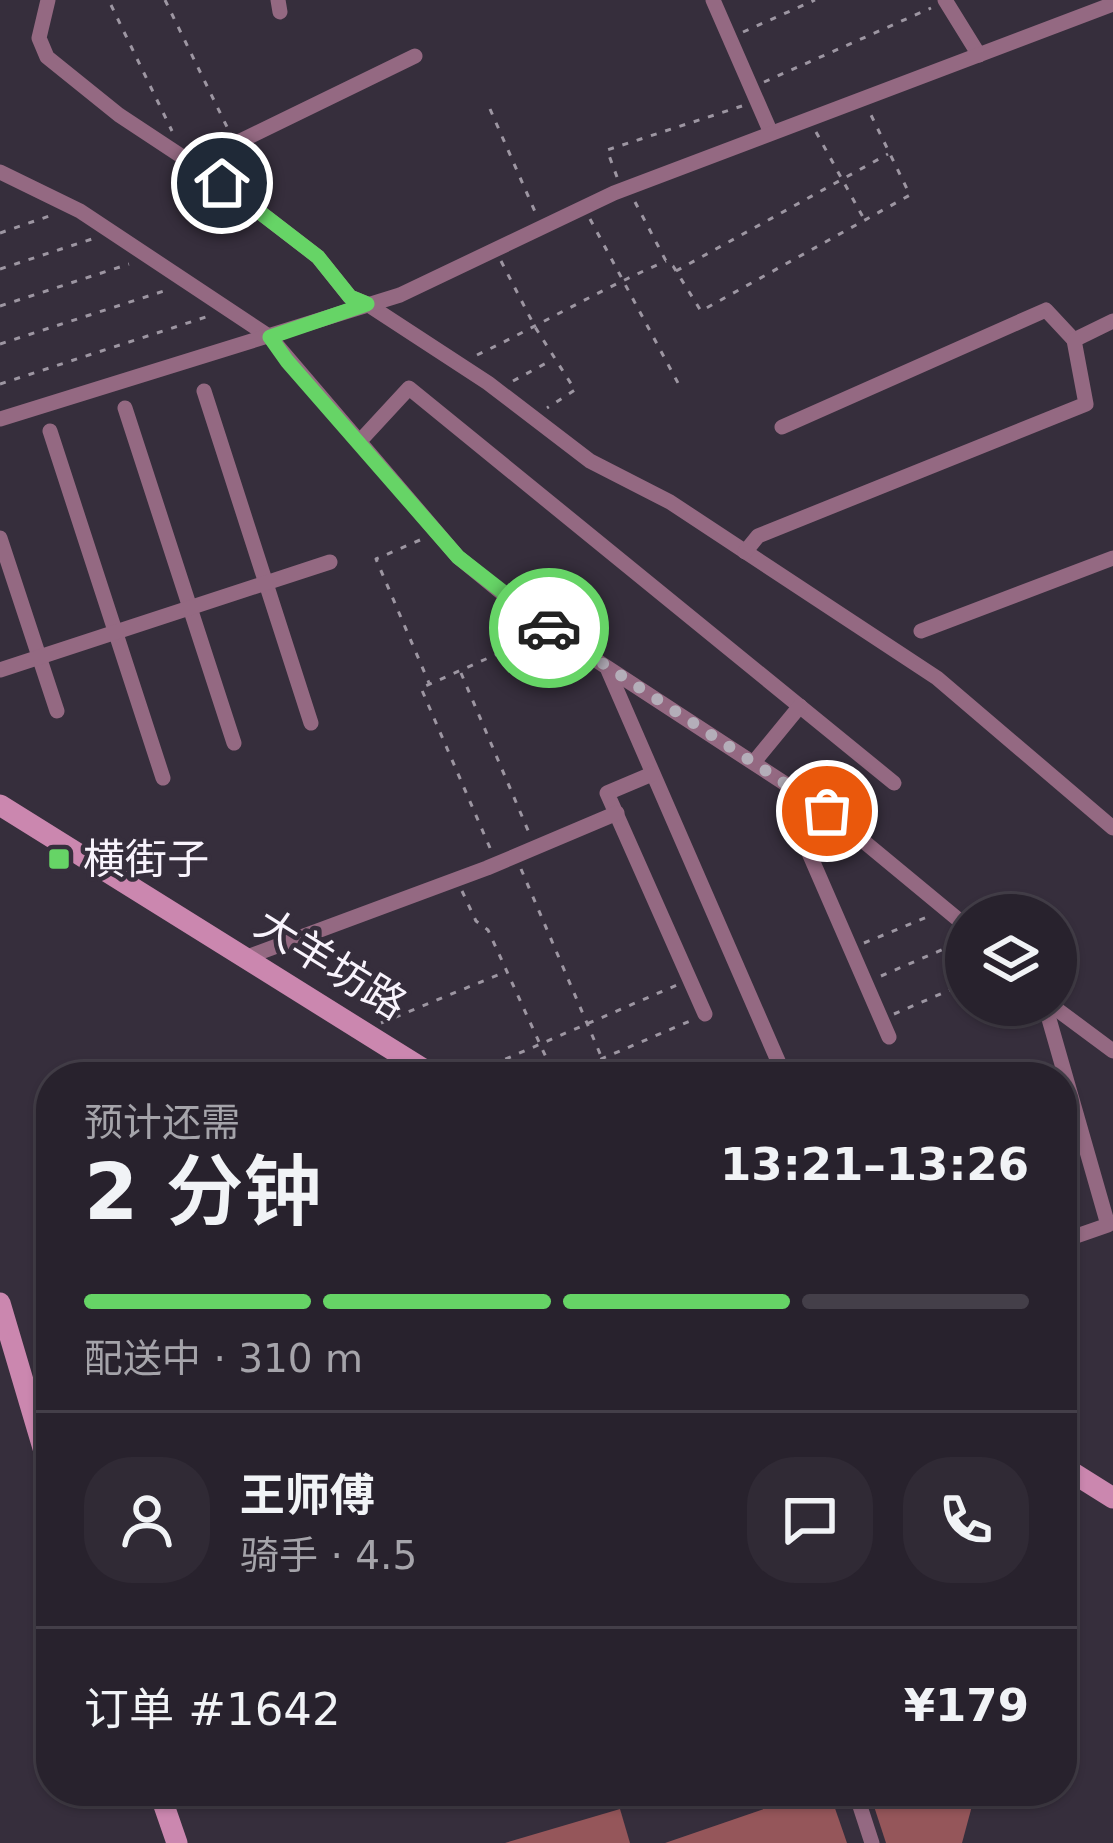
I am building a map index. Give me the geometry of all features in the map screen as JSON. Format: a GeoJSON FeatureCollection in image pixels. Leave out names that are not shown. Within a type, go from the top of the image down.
{"type":"FeatureCollection","features":[{"type":"Feature","properties":{"kind":"main road","name":"大羊坊路"},"geometry":{"type":"LineString","coordinates":[[0,805],[412,1062]]}},
{"type":"Feature","properties":{"kind":"main road"},"geometry":{"type":"LineString","coordinates":[[0,1303],[36,1424]]}},
{"type":"Feature","properties":{"kind":"main road"},"geometry":{"type":"LineString","coordinates":[[1077,1475],[1113,1498]]}},
{"type":"Feature","properties":{"kind":"main road"},"geometry":{"type":"LineString","coordinates":[[164,1806],[177,1843]]}},
{"type":"Feature","properties":{"kind":"street"},"geometry":{"type":"LineString","coordinates":[[48,0],[39,38],[46,57],[119,116],[318,257],[350,297],[459,364],[590,461],[670,502],[937,678],[1113,828]]}},
{"type":"Feature","properties":{"kind":"street"},"geometry":{"type":"LineString","coordinates":[[712,0],[771,133]]}},
{"type":"Feature","properties":{"kind":"street"},"geometry":{"type":"LineString","coordinates":[[945,1],[980,55]]}},
{"type":"Feature","properties":{"kind":"street"},"geometry":{"type":"LineString","coordinates":[[0,419],[400,295],[624,189],[1113,4]]}},
{"type":"Feature","properties":{"kind":"street"},"geometry":{"type":"LineString","coordinates":[[189,162],[415,56]]}},
{"type":"Feature","properties":{"kind":"street"},"geometry":{"type":"LineString","coordinates":[[0,172],[74,208],[270,337],[458,557],[551,630],[827,811],[945,909]]}},
{"type":"Feature","properties":{"kind":"street"},"geometry":{"type":"LineString","coordinates":[[746,552],[758,536],[1086,404],[1074,340],[1046,310],[782,427]]}},
{"type":"Feature","properties":{"kind":"street"},"geometry":{"type":"LineString","coordinates":[[1074,340],[1113,321]]}},
{"type":"Feature","properties":{"kind":"street"},"geometry":{"type":"LineString","coordinates":[[360,441],[409,388],[894,784]]}},
{"type":"Feature","properties":{"kind":"street"},"geometry":{"type":"LineString","coordinates":[[204,391],[311,723]]}},
{"type":"Feature","properties":{"kind":"street"},"geometry":{"type":"LineString","coordinates":[[125,408],[233,743]]}},
{"type":"Feature","properties":{"kind":"street"},"geometry":{"type":"LineString","coordinates":[[50,431],[163,778]]}},
{"type":"Feature","properties":{"kind":"street"},"geometry":{"type":"LineString","coordinates":[[0,538],[57,711]]}},
{"type":"Feature","properties":{"kind":"street"},"geometry":{"type":"LineString","coordinates":[[921,631],[1113,558]]}},
{"type":"Feature","properties":{"kind":"street"},"geometry":{"type":"LineString","coordinates":[[0,670],[330,562]]}},
{"type":"Feature","properties":{"kind":"street"},"geometry":{"type":"LineString","coordinates":[[607,668],[778,1062]]}},
{"type":"Feature","properties":{"kind":"street"},"geometry":{"type":"LineString","coordinates":[[754,762],[800,706]]}},
{"type":"Feature","properties":{"kind":"street"},"geometry":{"type":"LineString","coordinates":[[652,774],[607,794],[705,1014]]}},
{"type":"Feature","properties":{"kind":"street"},"geometry":{"type":"LineString","coordinates":[[798,792],[789,807],[889,1037]]}},
{"type":"Feature","properties":{"kind":"street"},"geometry":{"type":"LineString","coordinates":[[248,957],[497,864],[617,813]]}},
{"type":"Feature","properties":{"kind":"street"},"geometry":{"type":"LineString","coordinates":[[1054,1026],[1064,1062]]}},
{"type":"Feature","properties":{"kind":"street"},"geometry":{"type":"LineString","coordinates":[[1077,1026],[1113,1051]]}},
{"type":"Feature","properties":{"kind":"street"},"geometry":{"type":"LineString","coordinates":[[1077,1111],[1108,1225],[1077,1236]]}},
{"type":"Feature","properties":{"kind":"street"},"geometry":{"type":"LineString","coordinates":[[861,1806],[872,1843]]}},
{"type":"Feature","properties":{"kind":"path"},"geometry":{"type":"LineString","coordinates":[[165,0],[236,143]]}},
{"type":"Feature","properties":{"kind":"path"},"geometry":{"type":"LineString","coordinates":[[730,38],[815,0]]}},
{"type":"Feature","properties":{"kind":"path"},"geometry":{"type":"LineString","coordinates":[[865,100],[910,195],[701,311],[666,262],[607,150],[755,94],[945,1]]}},
{"type":"Feature","properties":{"kind":"path"},"geometry":{"type":"LineString","coordinates":[[111,5],[189,162]]}},
{"type":"Feature","properties":{"kind":"path"},"geometry":{"type":"LineString","coordinates":[[490,109],[541,227]]}},
{"type":"Feature","properties":{"kind":"path"},"geometry":{"type":"LineString","coordinates":[[810,120],[865,220]]}},
{"type":"Feature","properties":{"kind":"path"},"geometry":{"type":"LineString","coordinates":[[676,272],[890,154]]}},
{"type":"Feature","properties":{"kind":"path"},"geometry":{"type":"LineString","coordinates":[[584,207],[679,383]]}},
{"type":"Feature","properties":{"kind":"path"},"geometry":{"type":"LineString","coordinates":[[0,233],[74,208]]}},
{"type":"Feature","properties":{"kind":"path"},"geometry":{"type":"LineString","coordinates":[[0,269],[112,232]]}},
{"type":"Feature","properties":{"kind":"path"},"geometry":{"type":"LineString","coordinates":[[495,249],[535,327],[575,390],[532,417]]}},
{"type":"Feature","properties":{"kind":"path"},"geometry":{"type":"LineString","coordinates":[[0,306],[150,257]]}},
{"type":"Feature","properties":{"kind":"path"},"geometry":{"type":"LineString","coordinates":[[459,364],[666,262]]}},
{"type":"Feature","properties":{"kind":"path"},"geometry":{"type":"LineString","coordinates":[[0,344],[188,284]]}},
{"type":"Feature","properties":{"kind":"path"},"geometry":{"type":"LineString","coordinates":[[0,384],[226,310]]}},
{"type":"Feature","properties":{"kind":"path"},"geometry":{"type":"LineString","coordinates":[[496,390],[554,359]]}},
{"type":"Feature","properties":{"kind":"path"},"geometry":{"type":"LineString","coordinates":[[429,684],[376,559],[438,533]]}},
{"type":"Feature","properties":{"kind":"path"},"geometry":{"type":"LineString","coordinates":[[497,864],[421,688],[551,630]]}},
{"type":"Feature","properties":{"kind":"path"},"geometry":{"type":"LineString","coordinates":[[460,671],[536,848]]}},
{"type":"Feature","properties":{"kind":"path"},"geometry":{"type":"LineString","coordinates":[[516,856],[604,1062]]}},
{"type":"Feature","properties":{"kind":"path"},"geometry":{"type":"LineString","coordinates":[[456,879],[549,1062]]}},
{"type":"Feature","properties":{"kind":"path"},"geometry":{"type":"LineString","coordinates":[[863,944],[945,909]]}},
{"type":"Feature","properties":{"kind":"path"},"geometry":{"type":"LineString","coordinates":[[879,976],[945,949]]}},
{"type":"Feature","properties":{"kind":"path"},"geometry":{"type":"LineString","coordinates":[[362,1030],[506,971]]}},
{"type":"Feature","properties":{"kind":"path"},"geometry":{"type":"LineString","coordinates":[[500,1062],[690,979]]}},
{"type":"Feature","properties":{"kind":"path"},"geometry":{"type":"LineString","coordinates":[[892,1014],[945,992]]}},
{"type":"Feature","properties":{"kind":"path"},"geometry":{"type":"LineString","coordinates":[[593,1062],[705,1014]]}},
{"type":"Feature","properties":{"kind":"shaded area"},"geometry":{"type":"Polygon","coordinates":[[[772,1806],[834,1806],[847,1843],[665,1843],[772,1806]]]}},
{"type":"Feature","properties":{"kind":"shaded area"},"geometry":{"type":"Polygon","coordinates":[[[874,1806],[972,1806],[962,1843],[886,1843],[874,1806]]]}},
{"type":"Feature","properties":{"kind":"shaded area"},"geometry":{"type":"Polygon","coordinates":[[[620,1809],[630,1843],[505,1843],[620,1809]]]}},
{"type":"Feature","properties":{"kind":"way so far"},"geometry":{"type":"LineString","coordinates":[[549,628],[827,811]]}},
{"type":"Feature","properties":{"kind":"place","name":"横街子"},"geometry":{"type":"Point","coordinates":[59,859]}},
{"type":"Feature","properties":{"kind":"route"},"geometry":{"type":"LineString","coordinates":[[222,183],[318,257],[350,297],[367,304],[270,337],[287,361],[458,557],[549,628]]}}]}
